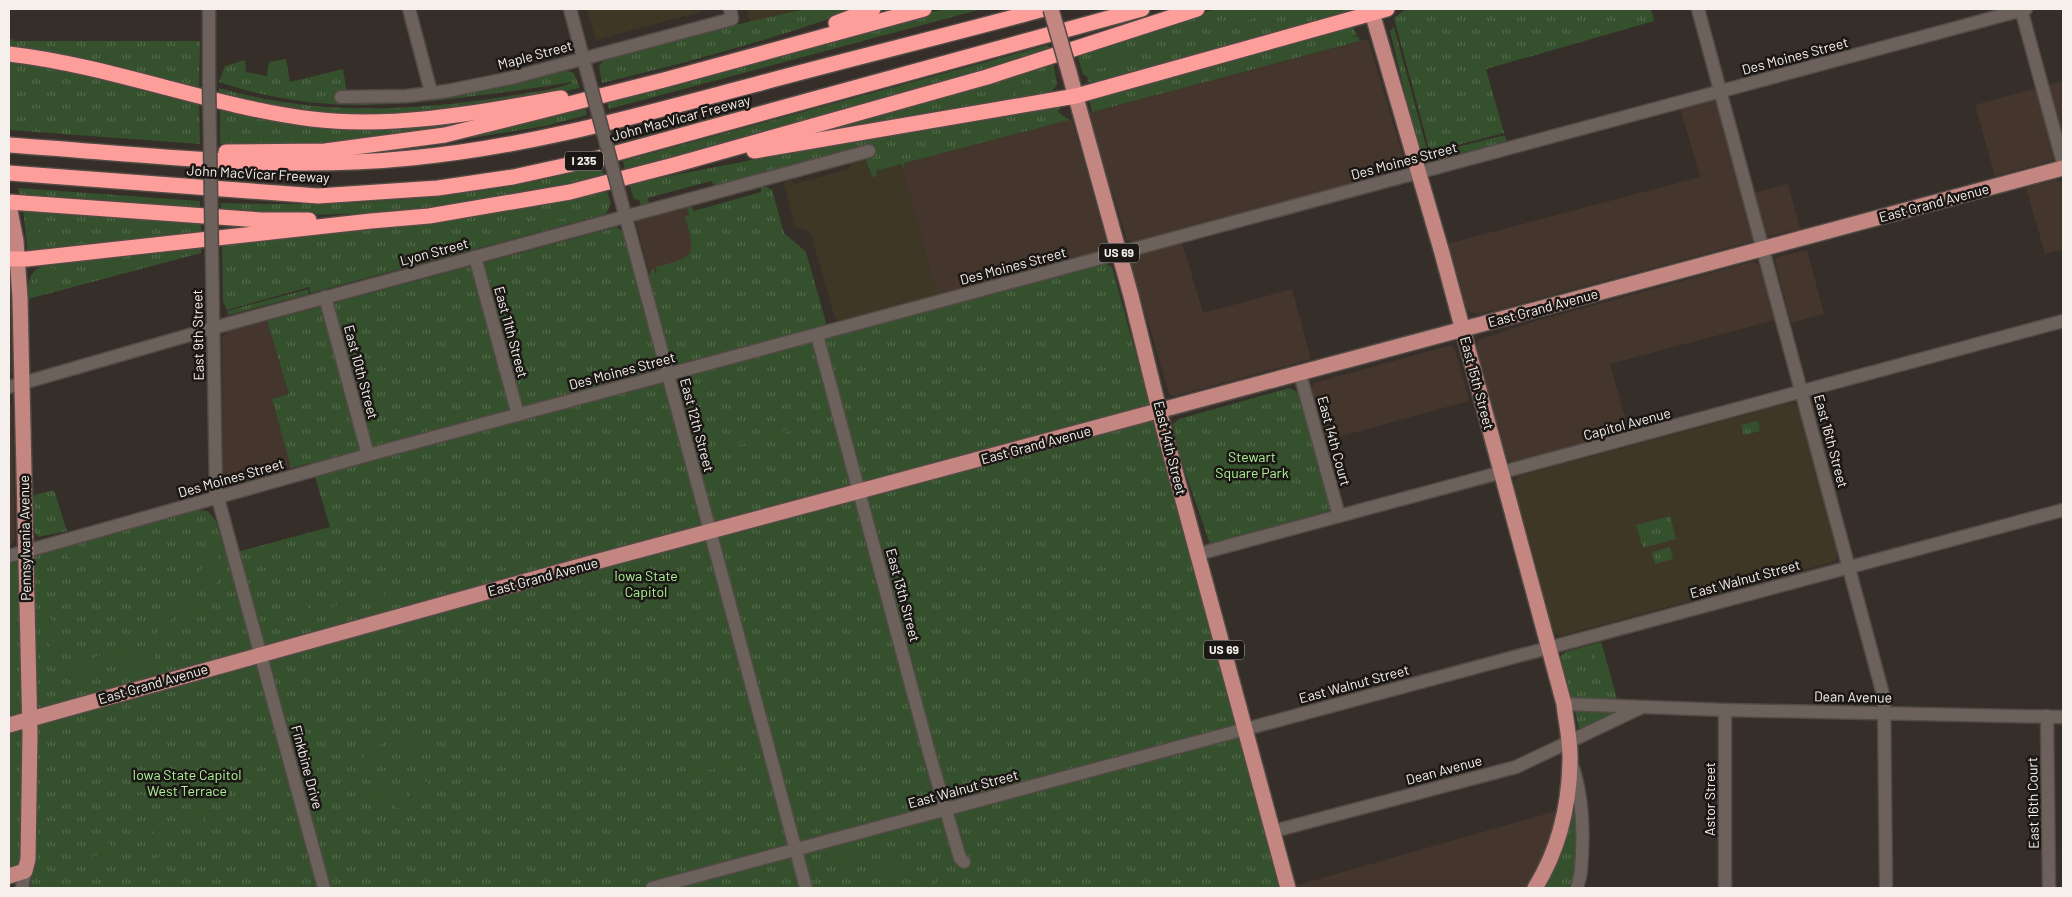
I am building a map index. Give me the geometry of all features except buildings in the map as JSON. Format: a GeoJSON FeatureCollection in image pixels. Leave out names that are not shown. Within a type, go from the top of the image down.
{"type":"FeatureCollection","features":[{"type":"Feature","properties":{"kind":"highway"},"geometry":{"type":"LineString","coordinates":[[746,57],[873,9]]}},
{"type":"Feature","properties":{"kind":"highway"},"geometry":{"type":"LineString","coordinates":[[79,150],[265,153],[325,151],[396,143],[489,125],[664,80],[924,9]]}},
{"type":"Feature","properties":{"kind":"highway","name":"John MacVicar Freeway"},"geometry":{"type":"LineString","coordinates":[[9,145],[261,164],[303,164],[412,158],[478,149],[628,120],[1044,9]]}},
{"type":"Feature","properties":{"kind":"highway","name":"John MacVicar Freeway"},"geometry":{"type":"LineString","coordinates":[[9,173],[318,196],[438,188],[513,177],[595,159],[1142,9]]}},
{"type":"Feature","properties":{"kind":"highway"},"geometry":{"type":"LineString","coordinates":[[13,259],[143,248],[429,216],[570,192],[674,165],[987,76],[1198,9]]}},
{"type":"Feature","properties":{"kind":"highway"},"geometry":{"type":"LineString","coordinates":[[674,165],[1076,96],[1371,11],[1387,9]]}},
{"type":"Feature","properties":{"kind":"highway"},"geometry":{"type":"LineString","coordinates":[[9,54],[83,65],[276,113],[350,121],[424,118],[664,80]]}},
{"type":"Feature","properties":{"kind":"highway"},"geometry":{"type":"LineString","coordinates":[[9,203],[261,220],[371,221]]}},
{"type":"Feature","properties":{"kind":"main road","name":"East 14th Street"},"geometry":{"type":"LineString","coordinates":[[1051,9],[1119,253],[1288,888]]}},
{"type":"Feature","properties":{"kind":"main road","name":"East 15th Street"},"geometry":{"type":"LineString","coordinates":[[1371,11],[1463,330],[1564,704],[1570,761],[1562,824],[1550,860],[1535,888]]}},
{"type":"Feature","properties":{"kind":"main road","name":"East Grand Avenue"},"geometry":{"type":"LineString","coordinates":[[9,725],[261,654],[2063,168]]}},
{"type":"Feature","properties":{"kind":"main road","name":"Pennsylvania Avenue"},"geometry":{"type":"LineString","coordinates":[[9,203],[13,225],[16,385],[26,551],[30,719],[28,854],[26,871]]}},
{"type":"Feature","properties":{"kind":"main road"},"geometry":{"type":"LineString","coordinates":[[9,876],[26,871]]}},
{"type":"Feature","properties":{"kind":"street","name":"East 9th Street"},"geometry":{"type":"LineString","coordinates":[[209,9],[215,476],[218,496],[261,654]]}},
{"type":"Feature","properties":{"kind":"street"},"geometry":{"type":"LineString","coordinates":[[409,9],[431,92]]}},
{"type":"Feature","properties":{"kind":"street","name":"East 12th Street"},"geometry":{"type":"LineString","coordinates":[[570,9],[806,888]]}},
{"type":"Feature","properties":{"kind":"street","name":"East 16th Street"},"geometry":{"type":"LineString","coordinates":[[1698,9],[1884,698],[1886,888]]}},
{"type":"Feature","properties":{"kind":"street"},"geometry":{"type":"LineString","coordinates":[[2023,9],[2063,163]]}},
{"type":"Feature","properties":{"kind":"street","name":"Des Moines Street"},"geometry":{"type":"LineString","coordinates":[[9,556],[368,455],[1721,92],[2023,9]]}},
{"type":"Feature","properties":{"kind":"street","name":"Maple Street"},"geometry":{"type":"LineString","coordinates":[[341,97],[407,96],[447,91],[511,78],[731,14]]}},
{"type":"Feature","properties":{"kind":"street","name":"Lyon Street"},"geometry":{"type":"LineString","coordinates":[[16,385],[325,297],[869,151]]}},
{"type":"Feature","properties":{"kind":"street","name":"East 11th Street"},"geometry":{"type":"LineString","coordinates":[[475,257],[518,415]]}},
{"type":"Feature","properties":{"kind":"street","name":"East 10th Street"},"geometry":{"type":"LineString","coordinates":[[325,297],[368,455]]}},
{"type":"Feature","properties":{"kind":"street","name":"Capitol Avenue"},"geometry":{"type":"LineString","coordinates":[[1198,554],[2063,321]]}},
{"type":"Feature","properties":{"kind":"street","name":"East 13th Street"},"geometry":{"type":"LineString","coordinates":[[817,335],[946,810],[960,858],[964,862]]}},
{"type":"Feature","properties":{"kind":"street","name":"East 14th Court"},"geometry":{"type":"LineString","coordinates":[[1300,374],[1340,516]]}},
{"type":"Feature","properties":{"kind":"street","name":"East Walnut Street"},"geometry":{"type":"LineString","coordinates":[[652,888],[2063,510]]}},
{"type":"Feature","properties":{"kind":"street","name":"Finkbine Drive"},"geometry":{"type":"LineString","coordinates":[[261,654],[324,888]]}},
{"type":"Feature","properties":{"kind":"street","name":"Dean Avenue"},"geometry":{"type":"LineString","coordinates":[[1564,704],[1725,710],[2063,717]]}},
{"type":"Feature","properties":{"kind":"street","name":"Dean Avenue"},"geometry":{"type":"LineString","coordinates":[[1274,831],[1516,767],[1643,707]]}},
{"type":"Feature","properties":{"kind":"street","name":"Astor Street"},"geometry":{"type":"LineString","coordinates":[[1725,710],[1725,888]]}},
{"type":"Feature","properties":{"kind":"street","name":"East 16th Court"},"geometry":{"type":"LineString","coordinates":[[2047,716],[2049,888]]}},
{"type":"Feature","properties":{"kind":"street","name":"East 15th Street"},"geometry":{"type":"LineString","coordinates":[[1570,761],[1577,780],[1580,800],[1581,864],[1578,883]]}},
{"type":"Feature","properties":{"kind":"street"},"geometry":{"type":"LineString","coordinates":[[22,888],[26,871]]}},
{"type":"Feature","properties":{"kind":"shaded area"},"geometry":{"type":"Polygon","coordinates":[[[587,9],[711,9],[596,40],[587,9]]]}},
{"type":"Feature","properties":{"kind":"shaded area"},"geometry":{"type":"Polygon","coordinates":[[[746,9],[811,9],[751,26],[746,9]]]}},
{"type":"Feature","properties":{"kind":"shaded area"},"geometry":{"type":"Polygon","coordinates":[[[1368,39],[1405,163],[1402,171],[1137,242],[1127,240],[1114,196],[1105,176],[1088,113],[1368,39]]]}},
{"type":"Feature","properties":{"kind":"shaded area"},"geometry":{"type":"Polygon","coordinates":[[[2063,81],[2063,147],[2047,85],[2063,81]]]}},
{"type":"Feature","properties":{"kind":"shaded area"},"geometry":{"type":"Polygon","coordinates":[[[2037,88],[2054,160],[1995,176],[1975,105],[2037,88]]]}},
{"type":"Feature","properties":{"kind":"shaded area"},"geometry":{"type":"Polygon","coordinates":[[[1712,100],[1717,101],[1753,241],[1500,309],[1476,314],[1466,310],[1447,244],[1700,177],[1680,108],[1712,100]]]}},
{"type":"Feature","properties":{"kind":"shaded area"},"geometry":{"type":"Polygon","coordinates":[[[1072,119],[1106,240],[1105,248],[1098,253],[937,296],[903,171],[905,170],[903,163],[1072,119]]]}},
{"type":"Feature","properties":{"kind":"shaded area"},"geometry":{"type":"Polygon","coordinates":[[[868,157],[866,161],[871,177],[877,174],[876,171],[901,164],[937,296],[840,322],[835,318],[811,234],[806,230],[795,227],[784,184],[790,179],[794,184],[850,169],[851,162],[868,157]]]}},
{"type":"Feature","properties":{"kind":"shaded area"},"geometry":{"type":"Polygon","coordinates":[[[2056,180],[2061,182],[2063,187],[2063,249],[2045,254],[2026,188],[2056,180]]]}},
{"type":"Feature","properties":{"kind":"shaded area"},"geometry":{"type":"Polygon","coordinates":[[[1788,184],[1800,229],[1767,236],[1754,193],[1788,184]]]}},
{"type":"Feature","properties":{"kind":"shaded area"},"geometry":{"type":"Polygon","coordinates":[[[686,206],[702,262],[650,276],[636,222],[686,206]]]}},
{"type":"Feature","properties":{"kind":"shaded area"},"geometry":{"type":"Polygon","coordinates":[[[1182,242],[1203,313],[1292,289],[1311,359],[1175,396],[1169,394],[1145,312],[1128,263],[1130,257],[1135,255],[1182,242]]]}},
{"type":"Feature","properties":{"kind":"shaded area"},"geometry":{"type":"Polygon","coordinates":[[[1807,250],[1824,314],[1791,323],[1775,260],[1777,257],[1807,250]]]}},
{"type":"Feature","properties":{"kind":"shaded area"},"geometry":{"type":"Polygon","coordinates":[[[1751,262],[1758,264],[1760,267],[1775,320],[1610,364],[1629,432],[1514,463],[1507,460],[1476,352],[1478,340],[1533,322],[1751,262]]]}},
{"type":"Feature","properties":{"kind":"shaded area"},"geometry":{"type":"Polygon","coordinates":[[[9,273],[11,273],[13,371],[9,378],[9,273]]]}},
{"type":"Feature","properties":{"kind":"shaded area"},"geometry":{"type":"Polygon","coordinates":[[[267,321],[289,394],[272,399],[291,468],[230,485],[225,483],[223,477],[222,337],[229,331],[267,321]]]}},
{"type":"Feature","properties":{"kind":"shaded area"},"geometry":{"type":"Polygon","coordinates":[[[1451,345],[1455,349],[1469,401],[1324,441],[1310,391],[1314,383],[1451,345]]]}},
{"type":"Feature","properties":{"kind":"shaded area"},"geometry":{"type":"Polygon","coordinates":[[[9,399],[12,407],[15,538],[9,548],[9,399]]]}},
{"type":"Feature","properties":{"kind":"shaded area"},"geometry":{"type":"Polygon","coordinates":[[[1793,402],[1799,408],[1838,553],[1836,561],[1561,636],[1553,633],[1513,486],[1516,477],[1793,402]]]}},
{"type":"Feature","properties":{"kind":"shaded area"},"geometry":{"type":"Polygon","coordinates":[[[1556,811],[1550,837],[1526,888],[1299,888],[1298,885],[1556,811]]]}},
{"type":"Feature","properties":{"kind":"green space"},"geometry":{"type":"Polygon","coordinates":[[[806,9],[857,9],[731,50],[602,83],[599,66],[605,59],[806,9]]]}},
{"type":"Feature","properties":{"kind":"green space"},"geometry":{"type":"Polygon","coordinates":[[[944,9],[982,9],[609,109],[606,99],[944,9]]]}},
{"type":"Feature","properties":{"kind":"green space"},"geometry":{"type":"Polygon","coordinates":[[[1215,9],[1352,9],[1345,14],[1097,84],[1087,81],[1088,78],[1083,74],[1077,54],[1215,9]]]}},
{"type":"Feature","properties":{"kind":"green space"},"geometry":{"type":"Polygon","coordinates":[[[1257,9],[1277,9],[1241,24],[1218,27],[1226,19],[1257,9]]]}},
{"type":"Feature","properties":{"kind":"green space"},"geometry":{"type":"Polygon","coordinates":[[[1406,9],[1651,9],[1654,21],[1486,69],[1504,133],[1430,152],[1394,18],[1406,9]]]}},
{"type":"Feature","properties":{"kind":"green space"},"geometry":{"type":"Polygon","coordinates":[[[1352,25],[1357,35],[1350,38],[1358,36],[1360,41],[1092,112],[1089,99],[1352,25]]]}},
{"type":"Feature","properties":{"kind":"green space"},"geometry":{"type":"Polygon","coordinates":[[[1394,27],[1428,153],[1420,155],[1390,31],[1394,27]]]}},
{"type":"Feature","properties":{"kind":"green space"},"geometry":{"type":"Polygon","coordinates":[[[9,38],[15,41],[200,41],[199,87],[9,49],[9,38]]]}},
{"type":"Feature","properties":{"kind":"green space"},"geometry":{"type":"Polygon","coordinates":[[[1048,45],[1050,51],[890,98],[625,169],[623,161],[1048,45]]]}},
{"type":"Feature","properties":{"kind":"green space"},"geometry":{"type":"Polygon","coordinates":[[[1116,53],[1122,55],[1122,61],[1115,65],[1090,69],[1085,64],[1114,55],[1116,53]]]}},
{"type":"Feature","properties":{"kind":"green space"},"geometry":{"type":"Polygon","coordinates":[[[286,59],[290,82],[343,69],[347,93],[338,94],[338,103],[381,103],[424,99],[560,69],[574,73],[580,88],[460,109],[368,116],[309,112],[219,94],[219,88],[254,97],[325,107],[395,108],[430,106],[502,97],[546,90],[572,83],[440,100],[376,105],[345,105],[283,99],[219,82],[225,66],[245,60],[246,72],[267,76],[269,62],[286,59]]]}},
{"type":"Feature","properties":{"kind":"green space"},"geometry":{"type":"Polygon","coordinates":[[[9,62],[49,66],[199,100],[200,144],[9,130],[9,62]]]}},
{"type":"Feature","properties":{"kind":"green space"},"geometry":{"type":"Polygon","coordinates":[[[1053,62],[1057,85],[1050,93],[800,138],[1053,62]]]}},
{"type":"Feature","properties":{"kind":"green space"},"geometry":{"type":"Polygon","coordinates":[[[1049,78],[1054,83],[1051,87],[1021,92],[1022,86],[1049,78]]]}},
{"type":"Feature","properties":{"kind":"green space"},"geometry":{"type":"Polygon","coordinates":[[[1007,89],[1012,90],[1014,93],[1011,96],[943,108],[1007,89]]]}},
{"type":"Feature","properties":{"kind":"green space"},"geometry":{"type":"Polygon","coordinates":[[[220,106],[315,125],[508,113],[401,135],[366,140],[293,146],[257,146],[220,144],[220,106]]]}},
{"type":"Feature","properties":{"kind":"green space"},"geometry":{"type":"Polygon","coordinates":[[[585,106],[587,115],[545,126],[434,144],[585,106]]]}},
{"type":"Feature","properties":{"kind":"green space"},"geometry":{"type":"Polygon","coordinates":[[[1060,108],[1058,112],[1069,120],[904,163],[904,171],[901,164],[876,171],[877,176],[872,177],[866,161],[868,157],[874,155],[871,145],[715,186],[711,181],[648,198],[649,203],[641,206],[639,200],[634,199],[629,184],[920,127],[1060,108]]]}},
{"type":"Feature","properties":{"kind":"green space"},"geometry":{"type":"Polygon","coordinates":[[[1505,135],[1507,143],[1434,163],[1430,154],[1505,135]]]}},
{"type":"Feature","properties":{"kind":"green space"},"geometry":{"type":"Polygon","coordinates":[[[601,166],[604,176],[450,206],[393,212],[336,214],[221,212],[221,203],[357,202],[459,194],[520,184],[601,166]]]}},
{"type":"Feature","properties":{"kind":"green space","name":"Iowa State Capitol"},"geometry":{"type":"Polygon","coordinates":[[[763,185],[772,190],[784,233],[806,252],[830,337],[1104,263],[1112,267],[1275,865],[1279,888],[30,888],[34,860],[9,867],[9,563],[195,510],[208,511],[216,521],[226,555],[330,527],[311,463],[291,468],[272,399],[289,394],[267,321],[617,227],[623,232],[636,279],[649,276],[653,268],[655,274],[657,274],[656,267],[679,260],[690,253],[691,239],[685,216],[689,215],[686,206],[691,206],[694,211],[761,192],[761,186],[763,185]]]}},
{"type":"Feature","properties":{"kind":"green space"},"geometry":{"type":"Polygon","coordinates":[[[18,188],[200,201],[200,209],[20,196],[18,188]]]}},
{"type":"Feature","properties":{"kind":"green space"},"geometry":{"type":"Polygon","coordinates":[[[607,191],[611,203],[606,214],[311,293],[309,287],[227,310],[223,302],[222,242],[468,218],[607,191]]]}},
{"type":"Feature","properties":{"kind":"green space"},"geometry":{"type":"Polygon","coordinates":[[[23,209],[201,222],[201,234],[28,254],[23,209]]]}},
{"type":"Feature","properties":{"kind":"green space"},"geometry":{"type":"Polygon","coordinates":[[[574,211],[576,213],[574,216],[492,236],[496,228],[508,224],[529,222],[574,211]]]}},
{"type":"Feature","properties":{"kind":"green space"},"geometry":{"type":"Polygon","coordinates":[[[34,225],[46,245],[37,249],[32,248],[30,227],[34,225]]]}},
{"type":"Feature","properties":{"kind":"green space"},"geometry":{"type":"Polygon","coordinates":[[[201,246],[201,253],[28,299],[30,278],[35,270],[45,264],[201,246]]]}},
{"type":"Feature","properties":{"kind":"green space"},"geometry":{"type":"Polygon","coordinates":[[[315,246],[316,254],[286,249],[315,246]]]}},
{"type":"Feature","properties":{"kind":"green space"},"geometry":{"type":"Polygon","coordinates":[[[139,259],[141,262],[138,264],[109,274],[102,272],[102,269],[111,262],[139,259]]]}},
{"type":"Feature","properties":{"kind":"green space"},"geometry":{"type":"Polygon","coordinates":[[[44,268],[53,268],[58,272],[52,285],[45,291],[41,291],[36,284],[44,268]]]}},
{"type":"Feature","properties":{"kind":"green space"},"geometry":{"type":"Polygon","coordinates":[[[308,289],[309,294],[228,315],[227,311],[308,289]]]}},
{"type":"Feature","properties":{"kind":"green space","name":"Stewart Square Park"},"geometry":{"type":"Polygon","coordinates":[[[1289,388],[1299,392],[1331,510],[1210,544],[1179,454],[1173,424],[1179,419],[1289,388]]]}},
{"type":"Feature","properties":{"kind":"green space"},"geometry":{"type":"Polygon","coordinates":[[[1758,421],[1760,431],[1744,435],[1741,425],[1758,421]]]}},
{"type":"Feature","properties":{"kind":"green space"},"geometry":{"type":"Polygon","coordinates":[[[806,425],[807,435],[803,428],[729,448],[731,455],[727,455],[726,449],[728,446],[806,425]]]}},
{"type":"Feature","properties":{"kind":"green space"},"geometry":{"type":"Polygon","coordinates":[[[54,490],[67,531],[38,537],[33,530],[31,496],[54,490]]]}},
{"type":"Feature","properties":{"kind":"green space"},"geometry":{"type":"Polygon","coordinates":[[[1670,516],[1676,539],[1643,548],[1636,525],[1670,516]]]}},
{"type":"Feature","properties":{"kind":"green space"},"geometry":{"type":"Polygon","coordinates":[[[107,542],[109,548],[71,558],[67,557],[66,554],[107,542]]]}},
{"type":"Feature","properties":{"kind":"green space"},"geometry":{"type":"Polygon","coordinates":[[[215,546],[222,572],[216,584],[197,588],[194,581],[215,546]]]}},
{"type":"Feature","properties":{"kind":"green space"},"geometry":{"type":"Polygon","coordinates":[[[1670,547],[1673,559],[1655,564],[1652,552],[1670,547]]]}},
{"type":"Feature","properties":{"kind":"green space"},"geometry":{"type":"Polygon","coordinates":[[[56,557],[56,562],[45,566],[45,598],[63,660],[57,659],[48,643],[45,615],[41,603],[40,561],[56,557]]]}},
{"type":"Feature","properties":{"kind":"green space"},"geometry":{"type":"Polygon","coordinates":[[[383,588],[385,597],[306,619],[301,602],[305,601],[310,613],[375,595],[383,588]]]}},
{"type":"Feature","properties":{"kind":"green space"},"geometry":{"type":"Polygon","coordinates":[[[185,598],[237,628],[225,629],[211,617],[204,614],[191,611],[184,612],[178,614],[168,623],[157,643],[154,658],[161,667],[136,674],[128,667],[112,663],[76,672],[67,672],[77,669],[81,661],[124,649],[122,641],[133,638],[141,661],[175,601],[185,598]]]}},
{"type":"Feature","properties":{"kind":"green space"},"geometry":{"type":"Polygon","coordinates":[[[1601,642],[1618,703],[1571,700],[1560,657],[1565,652],[1601,642]]]}},
{"type":"Feature","properties":{"kind":"green space"},"geometry":{"type":"Polygon","coordinates":[[[1604,652],[1615,692],[1606,692],[1601,665],[1598,666],[1595,654],[1604,652]]]}},
{"type":"Feature","properties":{"kind":"green space"},"geometry":{"type":"Polygon","coordinates":[[[1575,710],[1617,712],[1579,730],[1575,710]]]}},
{"type":"Feature","properties":{"kind":"green space"},"geometry":{"type":"Polygon","coordinates":[[[383,732],[402,737],[413,734],[416,746],[400,752],[394,741],[386,740],[378,747],[379,757],[358,763],[375,738],[383,732]]]}},
{"type":"Feature","properties":{"kind":"green space"},"geometry":{"type":"Polygon","coordinates":[[[753,754],[755,758],[675,779],[672,778],[674,775],[753,754]]]}},
{"type":"Feature","properties":{"kind":"green space"},"geometry":{"type":"Polygon","coordinates":[[[422,780],[428,782],[431,792],[418,796],[403,808],[396,808],[386,800],[366,795],[388,789],[392,799],[403,802],[409,796],[409,783],[422,780]]]}},
{"type":"Feature","properties":{"kind":"green space"},"geometry":{"type":"Polygon","coordinates":[[[1576,789],[1577,870],[1574,871],[1572,888],[1542,888],[1576,789]]]}},
{"type":"Feature","properties":{"kind":"green space"},"geometry":{"type":"Polygon","coordinates":[[[143,794],[149,815],[142,817],[136,796],[143,794]]]}},
{"type":"Feature","properties":{"kind":"green space"},"geometry":{"type":"Polygon","coordinates":[[[204,810],[211,812],[216,817],[208,820],[207,816],[204,817],[204,820],[197,822],[194,813],[204,810]]]}},
{"type":"Feature","properties":{"kind":"green space"},"geometry":{"type":"Polygon","coordinates":[[[160,822],[163,832],[155,834],[153,831],[151,835],[143,837],[146,827],[160,822]]]}},
{"type":"Feature","properties":{"kind":"green space"},"geometry":{"type":"Polygon","coordinates":[[[164,836],[167,846],[156,849],[144,842],[153,839],[153,842],[156,841],[156,838],[164,836]]]}},
{"type":"Feature","properties":{"kind":"green space"},"geometry":{"type":"Polygon","coordinates":[[[103,839],[112,846],[104,848],[103,845],[100,846],[100,849],[92,851],[87,842],[103,839]]]}},
{"type":"Feature","properties":{"kind":"green space"},"geometry":{"type":"Polygon","coordinates":[[[114,850],[110,860],[93,866],[93,856],[106,855],[105,852],[114,850]]]}},
{"type":"Feature","properties":{"kind":"green space"},"geometry":{"type":"Polygon","coordinates":[[[844,854],[935,879],[929,884],[830,857],[844,854]]]}},
{"type":"Feature","properties":{"kind":"green space"},"geometry":{"type":"Polygon","coordinates":[[[160,857],[166,878],[159,880],[153,859],[160,857]]]}},
{"type":"Feature","properties":{"kind":"green space"},"geometry":{"type":"Polygon","coordinates":[[[939,880],[968,887],[931,887],[939,880]]]}},
{"type":"Feature","properties":{"kind":"park label","name":"Iowa State Capitol West Terrace"},"geometry":{"type":"Point","coordinates":[187,784]}}]}
